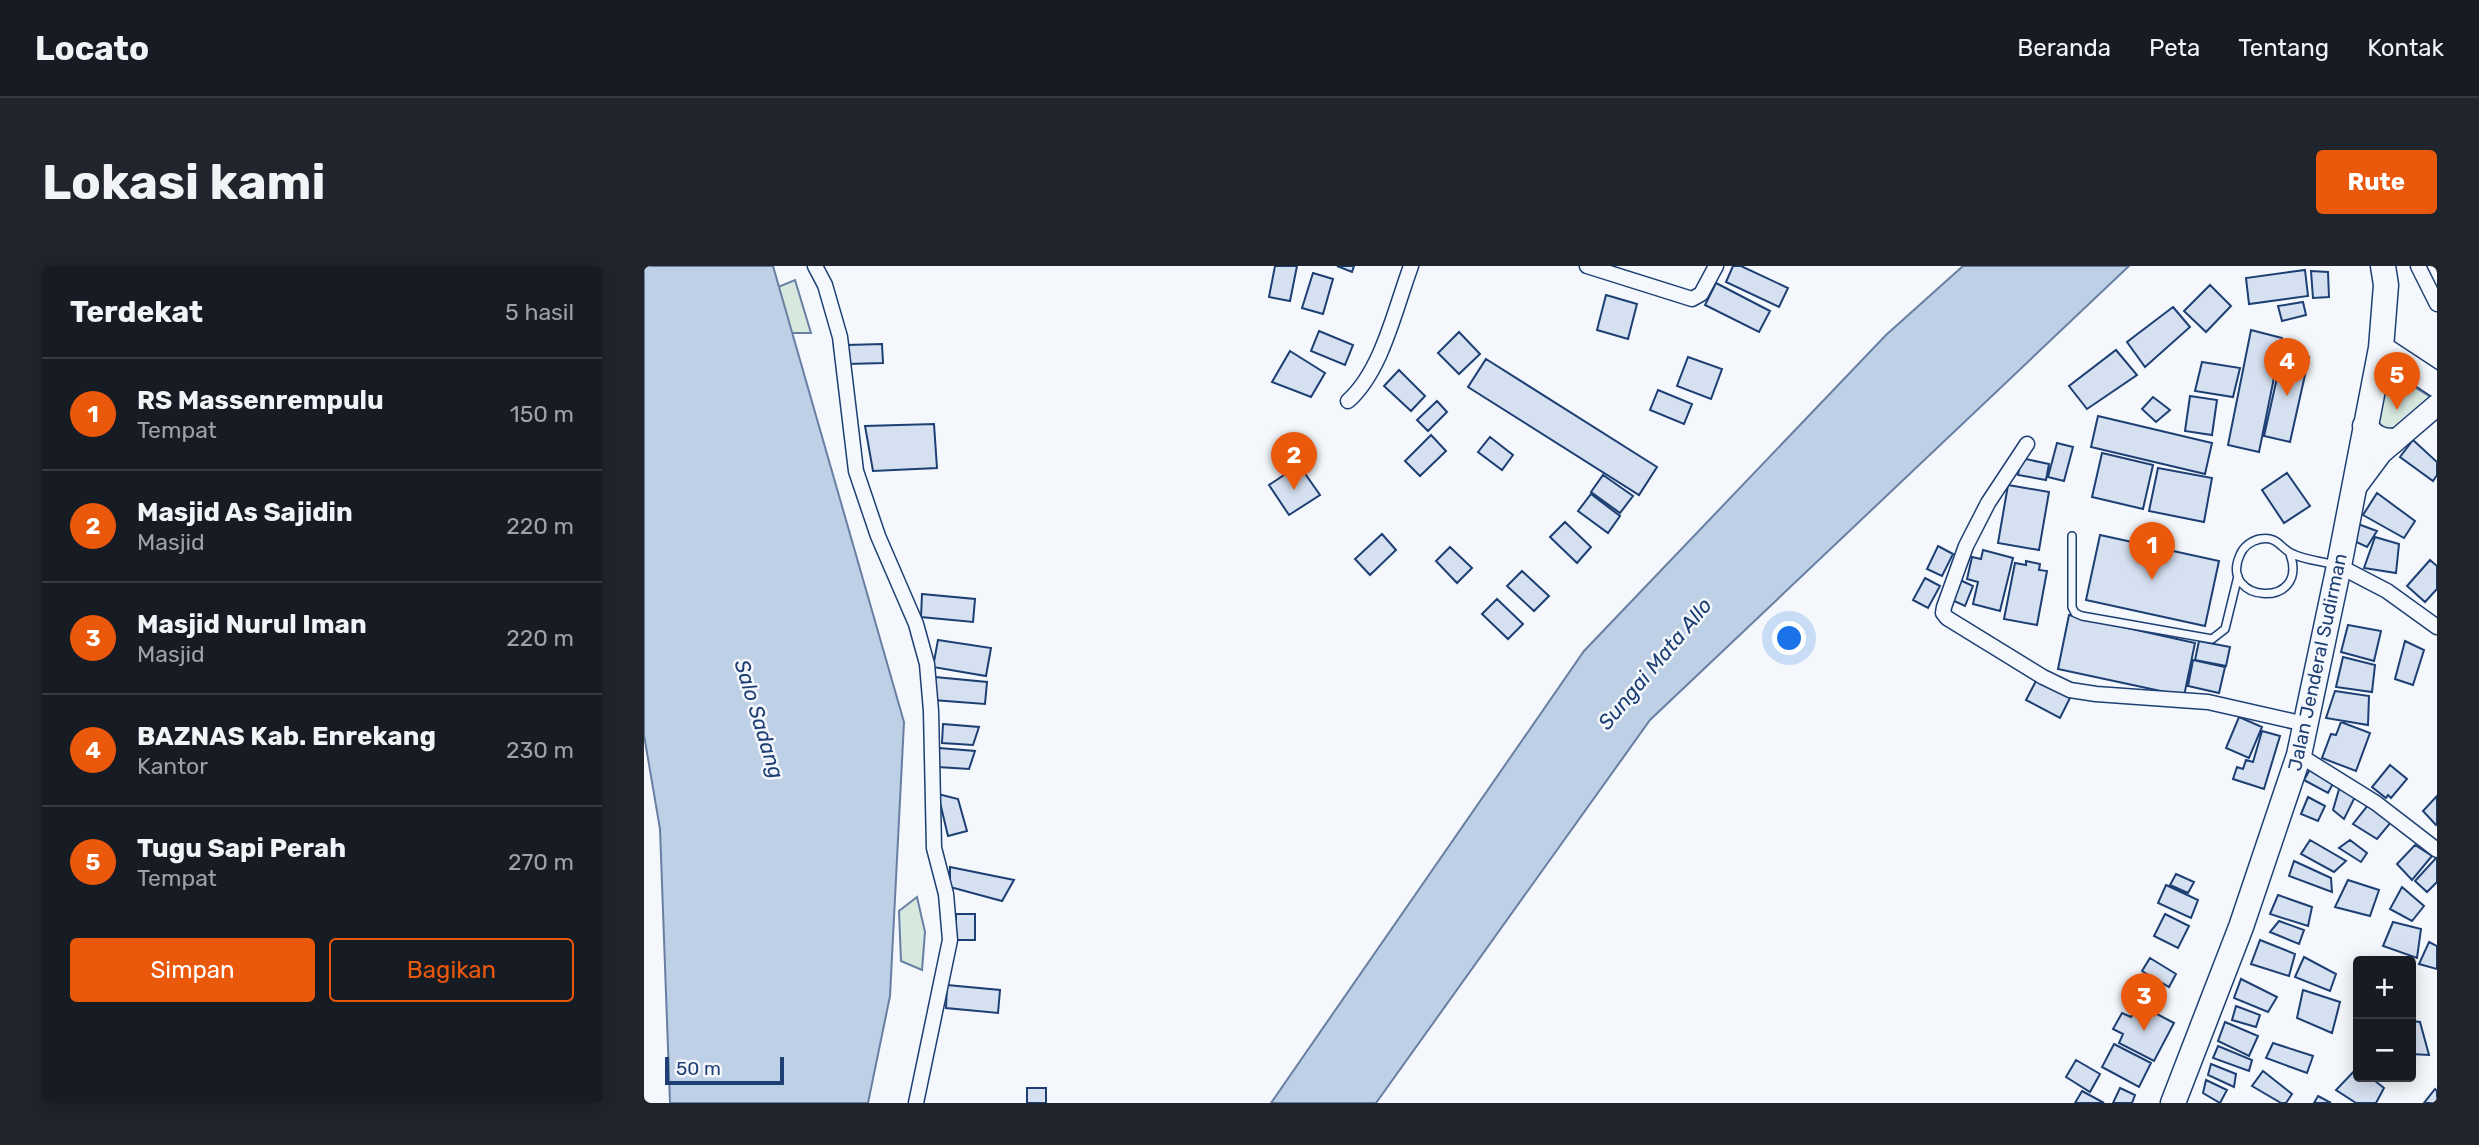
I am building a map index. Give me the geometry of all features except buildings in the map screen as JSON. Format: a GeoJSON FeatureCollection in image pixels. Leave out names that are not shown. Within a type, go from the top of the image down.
{"type":"FeatureCollection","features":[{"type":"Feature","properties":{"kind":"highway"},"geometry":{"type":"LineString","coordinates":[[2354,489],[2381,348],[2386,285],[2383,266]]}},
{"type":"Feature","properties":{"kind":"highway"},"geometry":{"type":"LineString","coordinates":[[2381,348],[2437,385]]}},
{"type":"Feature","properties":{"kind":"highway"},"geometry":{"type":"LineString","coordinates":[[2365,426],[2375,437],[2393,442]]}},
{"type":"Feature","properties":{"kind":"highway","name":"Jalan Jenderal Sudirman"},"geometry":{"type":"LineString","coordinates":[[2173,1103],[2241,927],[2299,755],[2345,569],[2354,489]]}},
{"type":"Feature","properties":{"kind":"main road","name":"Jalan Jenderal Sudirman"},"geometry":{"type":"LineString","coordinates":[[2354,489],[2371,464],[2437,405]]}},
{"type":"Feature","properties":{"kind":"street"},"geometry":{"type":"LineString","coordinates":[[815,266],[825,285],[840,337],[856,471],[878,536],[916,624],[927,664],[931,711],[934,848],[946,894],[950,940],[916,1103]]}},
{"type":"Feature","properties":{"kind":"street"},"geometry":{"type":"LineString","coordinates":[[1348,401],[1362,388],[1376,361],[1411,266]]}},
{"type":"Feature","properties":{"kind":"street"},"geometry":{"type":"LineString","coordinates":[[1587,266],[1692,299],[1701,294],[1716,266]]}},
{"type":"Feature","properties":{"kind":"street"},"geometry":{"type":"LineString","coordinates":[[2418,266],[2437,304]]}},
{"type":"Feature","properties":{"kind":"street"},"geometry":{"type":"LineString","coordinates":[[2027,444],[1988,503],[1966,546],[1944,607],[1943,613],[1947,618],[2033,671],[2070,690],[2208,702],[2305,724]]}},
{"type":"Feature","properties":{"kind":"street"},"geometry":{"type":"LineString","coordinates":[[2345,569],[2387,591],[2437,627]]}},
{"type":"Feature","properties":{"kind":"street"},"geometry":{"type":"LineString","coordinates":[[2299,755],[2376,803],[2437,850]]}},
{"type":"Feature","properties":{"kind":"lane"},"geometry":{"type":"LineString","coordinates":[[2071,536],[2072,607],[2075,613],[2212,639],[2225,629],[2243,549],[2258,539],[2276,541],[2290,554],[2345,569]]}},
{"type":"Feature","properties":{"kind":"lane"},"geometry":{"type":"LineString","coordinates":[[2238,576],[2249,590],[2268,595],[2277,593],[2293,572],[2290,554]]}},
{"type":"Feature","properties":{"kind":"shaded area"},"geometry":{"type":"Polygon","coordinates":[[[795,280],[811,333],[789,333],[778,287],[795,280]]]}},
{"type":"Feature","properties":{"kind":"shaded area"},"geometry":{"type":"Polygon","coordinates":[[[2386,370],[2434,399],[2395,428],[2385,428],[2378,423],[2386,370]]]}},
{"type":"Feature","properties":{"kind":"shaded area"},"geometry":{"type":"Polygon","coordinates":[[[917,897],[925,932],[922,970],[901,961],[899,911],[917,897]]]}},
{"type":"Feature","properties":{"kind":"water","name":"Salo Sadang"},"geometry":{"type":"Polygon","coordinates":[[[644,266],[773,266],[904,722],[890,996],[868,1103],[670,1103],[660,829],[644,735],[644,266]]]}},
{"type":"Feature","properties":{"kind":"water","name":"Sungai Mata Allo"},"geometry":{"type":"Polygon","coordinates":[[[1963,266],[2129,266],[1650,720],[1376,1103],[1271,1103],[1584,651],[1886,335],[1963,266]]]}},
{"type":"Feature","properties":{"kind":"place","name":"BAZNAS Kab. Enrekang"},"geometry":{"type":"Point","coordinates":[2287,396]}},
{"type":"Feature","properties":{"kind":"place","name":"Tugu Sapi Perah"},"geometry":{"type":"Point","coordinates":[2397,410]}},
{"type":"Feature","properties":{"kind":"place","name":"Masjid As Sajidin"},"geometry":{"type":"Point","coordinates":[1294,490]}},
{"type":"Feature","properties":{"kind":"place","name":"RS Massenrempulu"},"geometry":{"type":"Point","coordinates":[2152,580]}},
{"type":"Feature","properties":{"kind":"place","name":"Masjid Nurul Iman"},"geometry":{"type":"Point","coordinates":[2144,1031]}}]}
